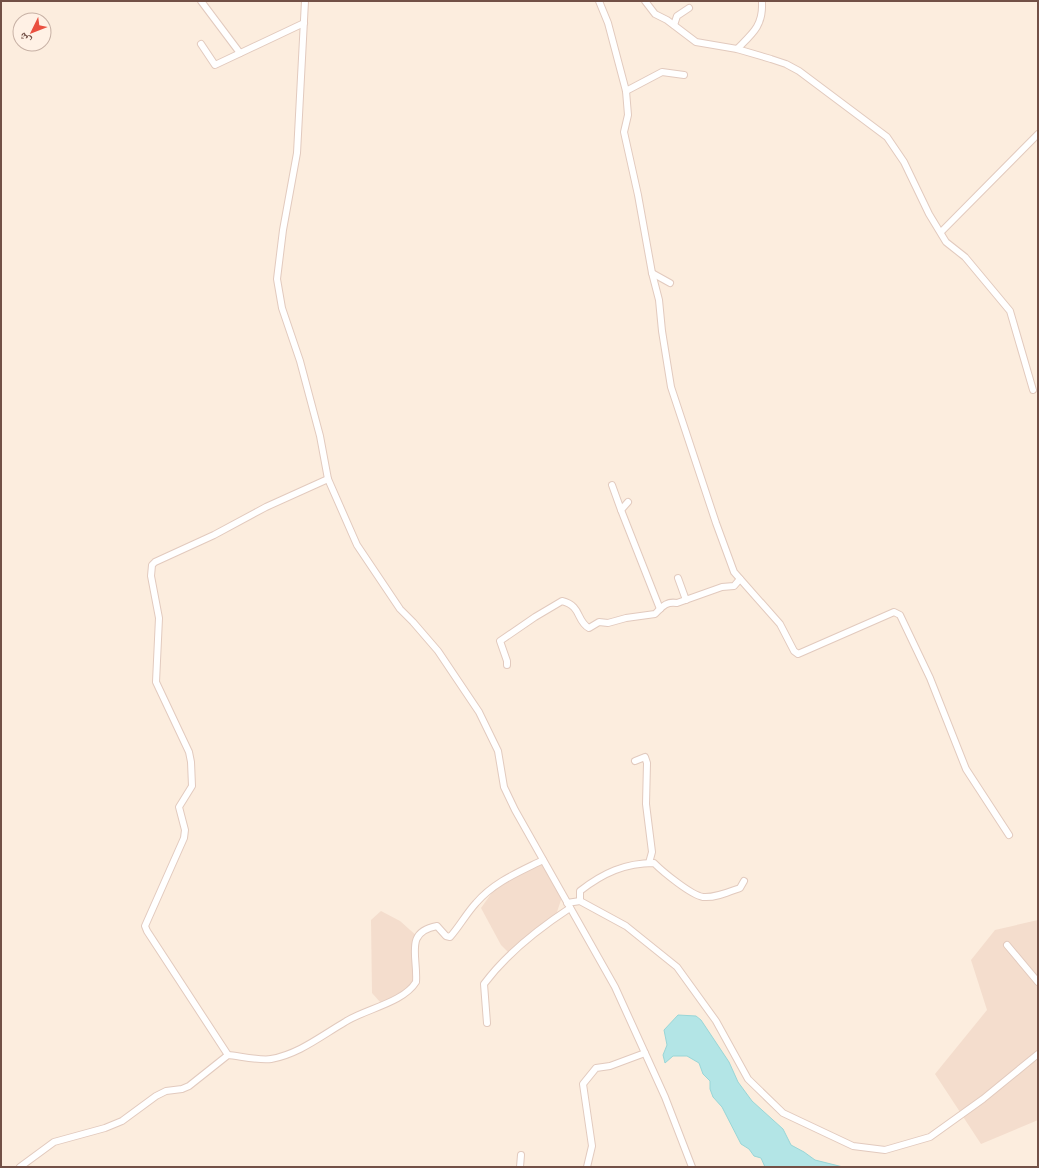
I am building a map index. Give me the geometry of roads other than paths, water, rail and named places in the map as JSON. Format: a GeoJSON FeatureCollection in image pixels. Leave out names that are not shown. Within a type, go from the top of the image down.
{"type":"FeatureCollection","features":[{"type":"Feature","properties":{"kind":"street"},"geometry":{"type":"LineString","coordinates":[[201,1],[240,53]]}},
{"type":"Feature","properties":{"kind":"street"},"geometry":{"type":"LineString","coordinates":[[305,1],[298,153],[283,230],[277,279],[282,308],[300,361],[320,436],[328,479],[357,545],[371,567],[400,609],[438,651],[479,712],[498,751],[504,787],[543,860],[615,987],[666,1097],[692,1167]]}},
{"type":"Feature","properties":{"kind":"street"},"geometry":{"type":"LineString","coordinates":[[599,1],[608,23],[626,91],[628,115],[624,132],[638,195],[652,273],[659,300],[662,331],[671,387],[716,523],[734,572],[780,624],[794,651],[798,654],[894,612],[900,615],[930,678],[966,769],[1008,835]]}},
{"type":"Feature","properties":{"kind":"street"},"geometry":{"type":"LineString","coordinates":[[646,1],[655,14],[696,42],[737,49],[786,64],[799,71],[887,137],[904,162],[929,214],[946,242],[965,257],[1010,311],[1033,390]]}},
{"type":"Feature","properties":{"kind":"street"},"geometry":{"type":"LineString","coordinates":[[737,49],[760,25],[762,3]]}},
{"type":"Feature","properties":{"kind":"street"},"geometry":{"type":"LineString","coordinates":[[674,26],[677,16],[689,8]]}},
{"type":"Feature","properties":{"kind":"street"},"geometry":{"type":"LineString","coordinates":[[201,44],[215,65],[304,23]]}},
{"type":"Feature","properties":{"kind":"street"},"geometry":{"type":"LineString","coordinates":[[626,91],[662,72],[684,75]]}},
{"type":"Feature","properties":{"kind":"street"},"geometry":{"type":"LineString","coordinates":[[941,232],[1038,134]]}},
{"type":"Feature","properties":{"kind":"street"},"geometry":{"type":"LineString","coordinates":[[652,273],[670,283]]}},
{"type":"Feature","properties":{"kind":"street"},"geometry":{"type":"LineString","coordinates":[[228,1055],[145,926],[183,843],[185,830],[179,807],[192,786],[191,762],[188,752],[156,682],[159,618],[151,576],[151,568],[155,562],[214,535],[266,507],[328,479]]}},
{"type":"Feature","properties":{"kind":"street"},"geometry":{"type":"LineString","coordinates":[[612,485],[660,610]]}},
{"type":"Feature","properties":{"kind":"street"},"geometry":{"type":"LineString","coordinates":[[621,510],[628,502]]}},
{"type":"Feature","properties":{"kind":"street"},"geometry":{"type":"LineString","coordinates":[[678,578],[686,600]]}},
{"type":"Feature","properties":{"kind":"street"},"geometry":{"type":"LineString","coordinates":[[507,665],[500,642],[535,617],[562,601],[568,603],[577,610],[585,626],[588,628],[599,622],[608,623],[626,618],[655,614],[665,604],[677,604],[722,587],[734,586],[740,579]]}},
{"type":"Feature","properties":{"kind":"street"},"geometry":{"type":"LineString","coordinates":[[635,761],[646,757],[646,804],[652,852],[649,863]]}},
{"type":"Feature","properties":{"kind":"street"},"geometry":{"type":"LineString","coordinates":[[20,1167],[54,1142],[122,1122],[156,1096],[166,1091],[182,1089],[189,1086],[228,1055],[264,1059],[290,1053],[315,1041],[345,1021],[366,1013],[406,992],[416,982],[414,941],[419,932],[428,927],[437,926],[446,936],[450,937],[477,902],[492,888],[511,876],[543,860]]}},
{"type":"Feature","properties":{"kind":"street"},"geometry":{"type":"LineString","coordinates":[[580,901],[580,890],[598,877],[637,863],[654,863],[671,879],[702,897],[725,893],[740,888],[744,881]]}},
{"type":"Feature","properties":{"kind":"street"},"geometry":{"type":"LineString","coordinates":[[487,1023],[484,984],[500,962],[569,905],[580,901],[626,926],[677,967],[716,1021],[748,1079],[783,1113],[853,1146],[886,1150],[930,1137],[983,1099],[1038,1054]]}},
{"type":"Feature","properties":{"kind":"street"},"geometry":{"type":"LineString","coordinates":[[1007,945],[1038,982]]}},
{"type":"Feature","properties":{"kind":"street"},"geometry":{"type":"LineString","coordinates":[[587,1167],[592,1146],[583,1084],[596,1068],[610,1066],[645,1054]]}},
{"type":"Feature","properties":{"kind":"street"},"geometry":{"type":"LineString","coordinates":[[520,1167],[521,1155]]}},
{"type":"Feature","properties":{"kind":"water"},"geometry":{"type":"Polygon","coordinates":[[[678,1015],[696,1016],[701,1020],[729,1062],[738,1082],[752,1101],[783,1129],[791,1145],[815,1160],[843,1167],[765,1167],[761,1158],[754,1156],[749,1149],[741,1144],[722,1107],[713,1097],[710,1089],[710,1081],[703,1074],[699,1063],[687,1056],[673,1056],[665,1063],[663,1055],[667,1045],[664,1030],[678,1015]]]}}]}
